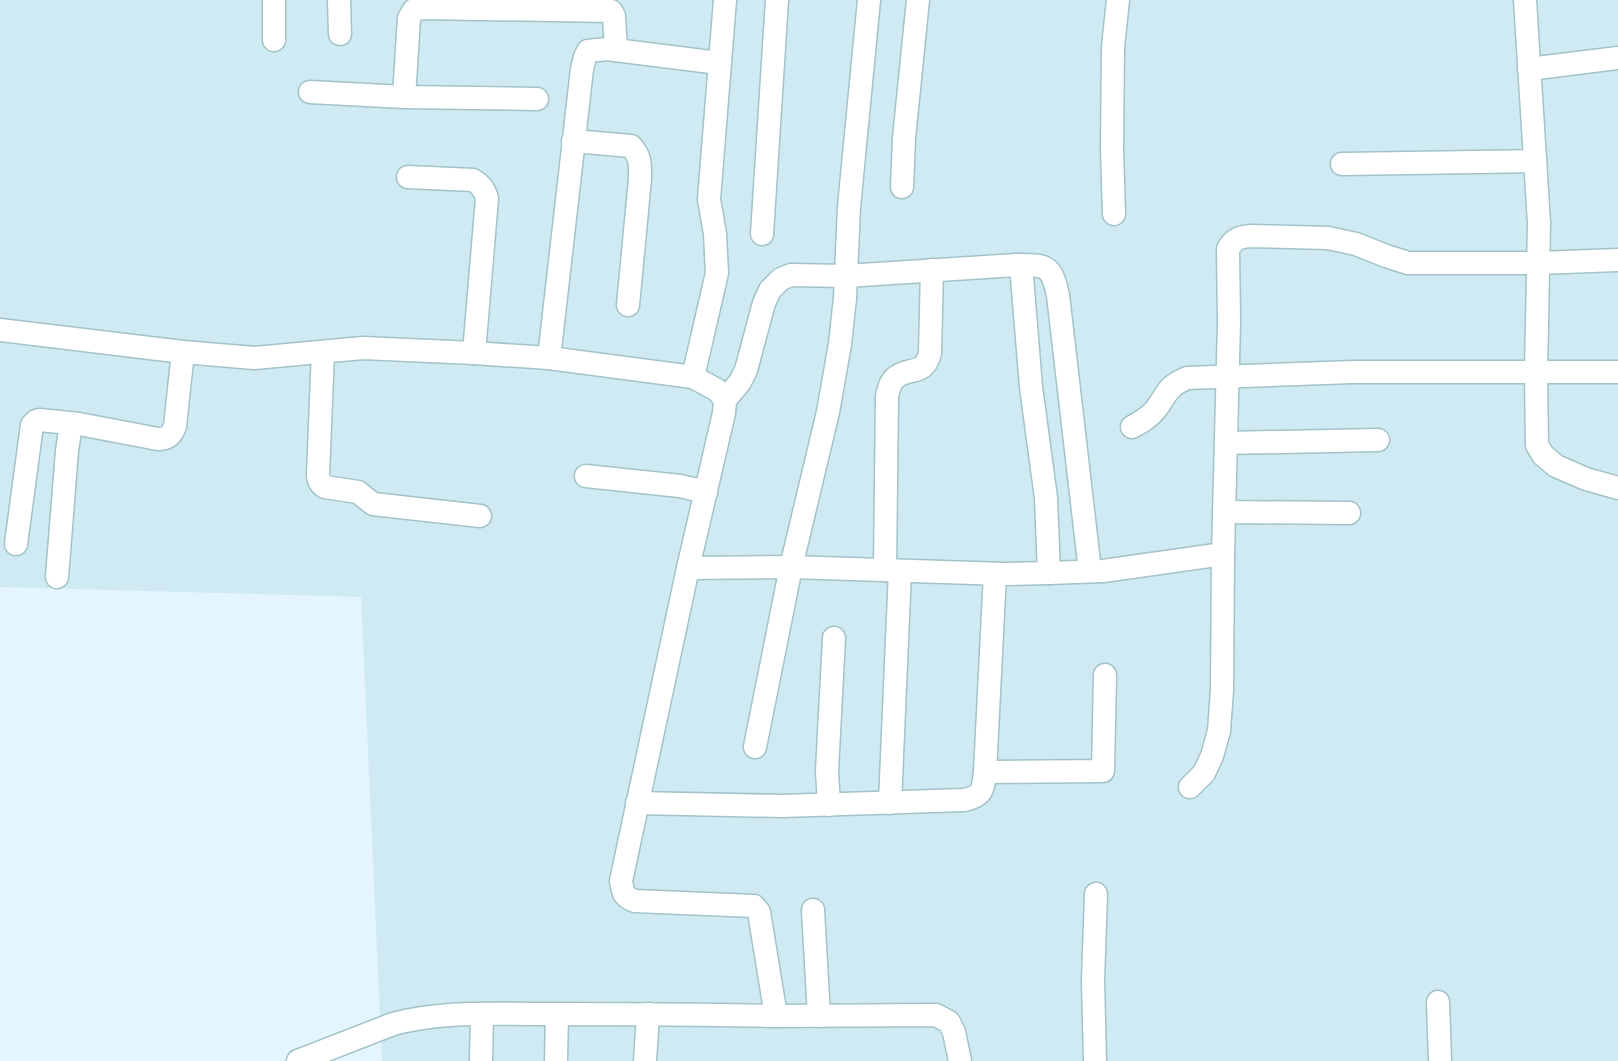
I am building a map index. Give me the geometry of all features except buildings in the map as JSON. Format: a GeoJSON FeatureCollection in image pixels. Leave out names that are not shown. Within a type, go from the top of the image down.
{"type":"FeatureCollection","features":[{"type":"Feature","properties":{"kind":"street"},"geometry":{"type":"LineString","coordinates":[[274,0],[274,40]]}},
{"type":"Feature","properties":{"kind":"street"},"geometry":{"type":"LineString","coordinates":[[339,0],[340,34]]}},
{"type":"Feature","properties":{"kind":"street"},"geometry":{"type":"LineString","coordinates":[[693,377],[717,273],[716,245],[709,199],[725,0]]}},
{"type":"Feature","properties":{"kind":"street"},"geometry":{"type":"LineString","coordinates":[[762,234],[777,0]]}},
{"type":"Feature","properties":{"kind":"street"},"geometry":{"type":"LineString","coordinates":[[755,747],[791,567],[828,412],[840,344],[849,207],[869,0]]}},
{"type":"Feature","properties":{"kind":"street"},"geometry":{"type":"LineString","coordinates":[[902,187],[904,138],[918,0]]}},
{"type":"Feature","properties":{"kind":"street"},"geometry":{"type":"LineString","coordinates":[[1114,214],[1113,47],[1118,0]]}},
{"type":"Feature","properties":{"kind":"street"},"geometry":{"type":"LineString","coordinates":[[1525,0],[1539,223],[1537,445],[1543,455],[1556,466],[1586,479],[1618,488]]}},
{"type":"Feature","properties":{"kind":"street"},"geometry":{"type":"LineString","coordinates":[[404,97],[409,18],[414,10],[423,8],[611,11],[614,16],[616,50]]}},
{"type":"Feature","properties":{"kind":"street"},"geometry":{"type":"LineString","coordinates":[[549,358],[582,69],[588,51],[616,50],[719,63]]}},
{"type":"Feature","properties":{"kind":"street"},"geometry":{"type":"LineString","coordinates":[[1529,69],[1618,58]]}},
{"type":"Feature","properties":{"kind":"street"},"geometry":{"type":"LineString","coordinates":[[310,92],[404,97],[537,99]]}},
{"type":"Feature","properties":{"kind":"street"},"geometry":{"type":"LineString","coordinates":[[573,141],[631,146],[637,153],[640,162],[640,179],[628,305]]}},
{"type":"Feature","properties":{"kind":"street"},"geometry":{"type":"LineString","coordinates":[[1342,164],[1535,161]]}},
{"type":"Feature","properties":{"kind":"street"},"geometry":{"type":"LineString","coordinates":[[408,177],[473,180],[481,185],[487,198],[474,353]]}},
{"type":"Feature","properties":{"kind":"street"},"geometry":{"type":"LineString","coordinates":[[1190,787],[1204,773],[1212,756],[1219,731],[1222,690],[1229,322],[1228,249],[1232,242],[1239,237],[1250,236],[1329,238],[1356,244],[1408,262],[1538,263],[1618,260]]}},
{"type":"Feature","properties":{"kind":"street"},"geometry":{"type":"LineString","coordinates":[[1021,265],[1031,387],[1046,498],[1049,573]]}},
{"type":"Feature","properties":{"kind":"street"},"geometry":{"type":"LineString","coordinates":[[776,1016],[759,912],[754,906],[635,901],[627,898],[622,891],[621,881],[725,400],[740,382],[746,370],[764,303],[770,290],[781,279],[791,275],[846,276],[1021,265],[1048,269],[1054,278],[1058,295],[1090,571]]}},
{"type":"Feature","properties":{"kind":"street"},"geometry":{"type":"LineString","coordinates":[[890,803],[893,571],[886,396],[897,376],[921,368],[928,363],[932,270]]}},
{"type":"Feature","properties":{"kind":"street"},"geometry":{"type":"LineString","coordinates":[[0,330],[183,352],[254,358],[363,348],[549,358],[693,377],[717,390],[725,400]]}},
{"type":"Feature","properties":{"kind":"street"},"geometry":{"type":"LineString","coordinates":[[16,544],[32,425],[40,420],[158,439],[167,438],[172,434],[175,426],[183,352]]}},
{"type":"Feature","properties":{"kind":"street"},"geometry":{"type":"LineString","coordinates":[[323,352],[318,474],[321,485],[358,492],[373,504],[480,516]]}},
{"type":"Feature","properties":{"kind":"street"},"geometry":{"type":"LineString","coordinates":[[1132,427],[1155,410],[1169,389],[1187,378],[1352,372],[1618,372]]}},
{"type":"Feature","properties":{"kind":"street"},"geometry":{"type":"LineString","coordinates":[[57,577],[71,424]]}},
{"type":"Feature","properties":{"kind":"street"},"geometry":{"type":"LineString","coordinates":[[1226,443],[1378,440]]}},
{"type":"Feature","properties":{"kind":"street"},"geometry":{"type":"LineString","coordinates":[[586,476],[680,486],[706,492]]}},
{"type":"Feature","properties":{"kind":"street"},"geometry":{"type":"LineString","coordinates":[[1224,512],[1349,513]]}},
{"type":"Feature","properties":{"kind":"street"},"geometry":{"type":"LineString","coordinates":[[688,567],[791,567],[995,574],[1049,573],[1090,571],[1223,554]]}},
{"type":"Feature","properties":{"kind":"street"},"geometry":{"type":"LineString","coordinates":[[637,803],[771,806],[964,800],[976,797],[983,789],[985,772],[995,574]]}},
{"type":"Feature","properties":{"kind":"street"},"geometry":{"type":"LineString","coordinates":[[829,804],[827,771],[834,638]]}},
{"type":"Feature","properties":{"kind":"street"},"geometry":{"type":"LineString","coordinates":[[985,772],[1103,771],[1105,675]]}},
{"type":"Feature","properties":{"kind":"street"},"geometry":{"type":"LineString","coordinates":[[1095,1061],[1096,894]]}},
{"type":"Feature","properties":{"kind":"street"},"geometry":{"type":"LineString","coordinates":[[813,910],[819,1016]]}},
{"type":"Feature","properties":{"kind":"street"},"geometry":{"type":"LineString","coordinates":[[1438,1002],[1440,1061]]}},
{"type":"Feature","properties":{"kind":"street"},"geometry":{"type":"LineString","coordinates":[[298,1061],[406,1020],[445,1015],[482,1014],[648,1014],[936,1015],[949,1022],[954,1032],[960,1061]]}},
{"type":"Feature","properties":{"kind":"street"},"geometry":{"type":"LineString","coordinates":[[481,1061],[482,1014]]}},
{"type":"Feature","properties":{"kind":"street"},"geometry":{"type":"LineString","coordinates":[[556,1061],[557,1014]]}},
{"type":"Feature","properties":{"kind":"street"},"geometry":{"type":"LineString","coordinates":[[645,1061],[648,1014]]}},
{"type":"Feature","properties":{"kind":"shaded area"},"geometry":{"type":"Polygon","coordinates":[[[0,0],[1618,0],[1618,1061],[382,1061],[361,597],[0,587],[0,0]]]}}]}
